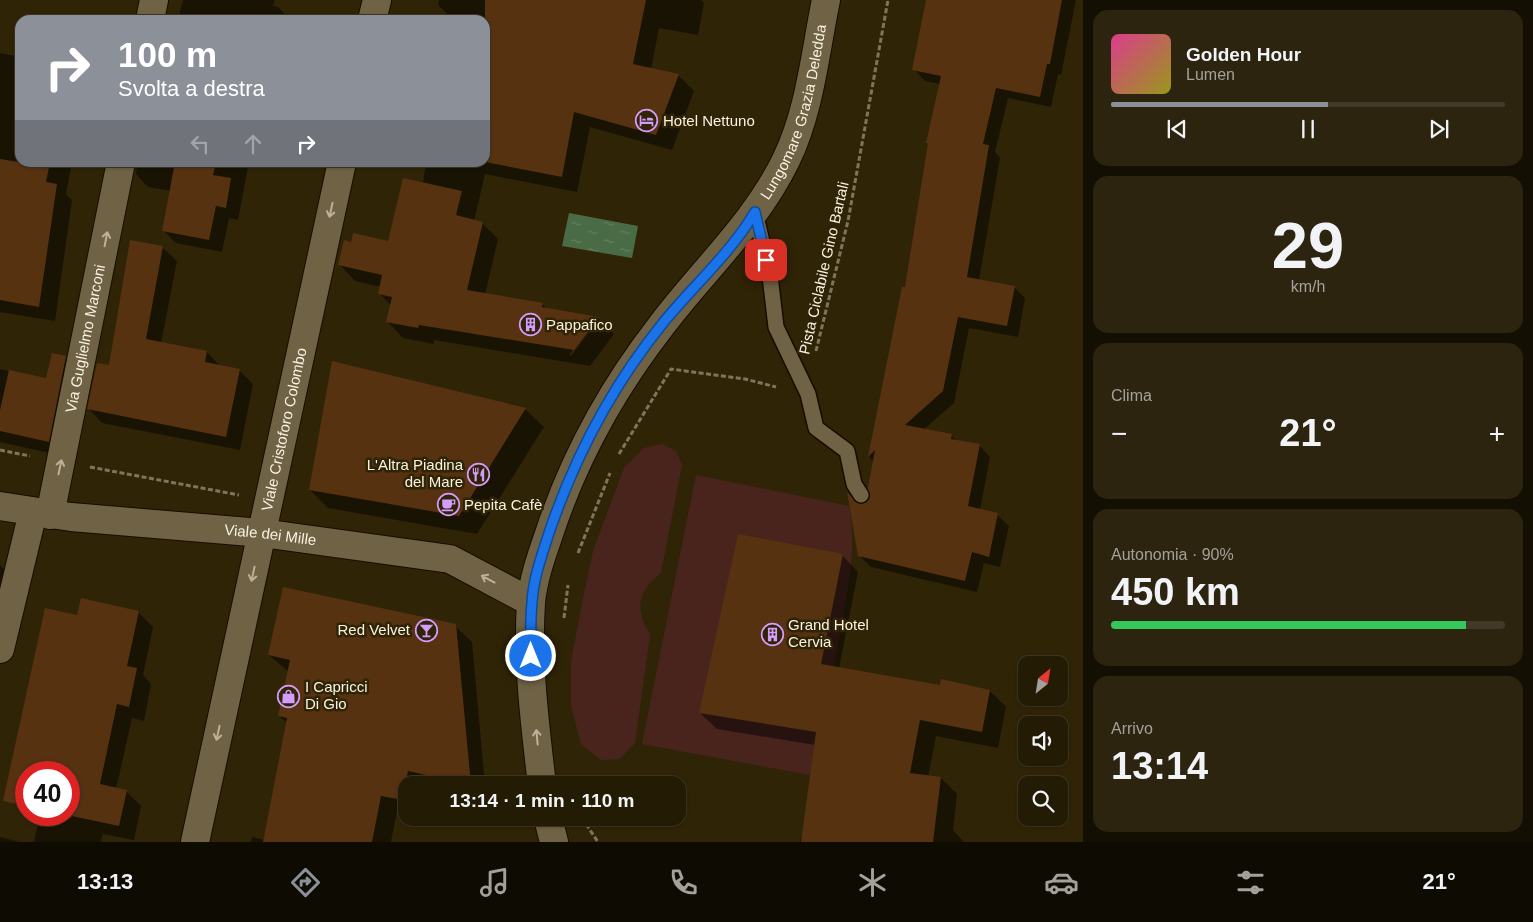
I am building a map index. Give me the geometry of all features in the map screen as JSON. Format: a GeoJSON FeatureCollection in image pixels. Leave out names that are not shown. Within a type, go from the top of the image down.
{"type":"FeatureCollection","features":[{"type":"Feature","properties":{"kind":"street"},"geometry":{"type":"LineString","coordinates":[[151,15],[154,0]]}},
{"type":"Feature","properties":{"kind":"street"},"geometry":{"type":"LineString","coordinates":[[373,15],[377,0]]}},
{"type":"Feature","properties":{"kind":"street","name":"Lungomare Grazia Deledda"},"geometry":{"type":"LineString","coordinates":[[541,776],[533,690],[532,602],[538,568],[564,489],[600,416],[622,379],[662,324],[729,247],[755,212],[778,175],[794,142],[806,101],[826,0]]}},
{"type":"Feature","properties":{"kind":"street","name":"Via Guglielmo Marconi"},"geometry":{"type":"LineString","coordinates":[[0,649],[41,513],[61,461],[120,167]]}},
{"type":"Feature","properties":{"kind":"street","name":"Viale Cristoforo Colombo"},"geometry":{"type":"LineString","coordinates":[[195,842],[341,167]]}},
{"type":"Feature","properties":{"kind":"street","name":"Viale dei Mille"},"geometry":{"type":"LineString","coordinates":[[0,506],[41,513],[262,533],[450,559],[532,602]]}},
{"type":"Feature","properties":{"kind":"street"},"geometry":{"type":"LineString","coordinates":[[550,826],[554,842]]}},
{"type":"Feature","properties":{"kind":"lane"},"geometry":{"type":"LineString","coordinates":[[755,212],[770,276],[776,327],[808,394],[816,428],[847,451],[854,484],[861,494]]}},
{"type":"Feature","properties":{"kind":"path","name":"Pista Ciclabile Gino Bartali"},"geometry":{"type":"LineString","coordinates":[[801,379],[812,368],[848,221],[888,0]]}},
{"type":"Feature","properties":{"kind":"path"},"geometry":{"type":"LineString","coordinates":[[618,455],[671,369],[745,379],[790,390],[801,379]]}},
{"type":"Feature","properties":{"kind":"path"},"geometry":{"type":"LineString","coordinates":[[0,450],[269,501]]}},
{"type":"Feature","properties":{"kind":"path"},"geometry":{"type":"LineString","coordinates":[[576,558],[610,471]]}},
{"type":"Feature","properties":{"kind":"path"},"geometry":{"type":"LineString","coordinates":[[564,621],[569,576]]}},
{"type":"Feature","properties":{"kind":"path"},"geometry":{"type":"LineString","coordinates":[[587,826],[598,842]]}},
{"type":"Feature","properties":{"kind":"shaded area"},"geometry":{"type":"Polygon","coordinates":[[[662,444],[676,451],[682,465],[661,573],[647,587],[641,601],[642,616],[650,634],[635,743],[619,759],[601,760],[581,744],[571,706],[571,662],[583,598],[593,551],[624,468],[644,448],[662,444]]]}},
{"type":"Feature","properties":{"kind":"shaded area"},"geometry":{"type":"Polygon","coordinates":[[[696,475],[849,506],[852,535],[850,575],[836,657],[810,775],[642,744],[696,475]]]}},
{"type":"Feature","properties":{"kind":"water"},"geometry":{"type":"Polygon","coordinates":[[[569,213],[638,226],[632,258],[562,246],[569,213]]]}},
{"type":"Feature","properties":{"kind":"building"},"geometry":{"type":"Polygon","coordinates":[[[485,0],[646,0],[633,64],[679,74],[656,135],[574,112],[562,177],[490,163],[490,15],[485,15],[485,0]]]}},
{"type":"Feature","properties":{"kind":"building"},"geometry":{"type":"Polygon","coordinates":[[[926,0],[1062,0],[1050,64],[1047,64],[1040,97],[996,88],[983,144],[989,145],[967,277],[1015,286],[1007,326],[958,317],[943,391],[905,425],[952,434],[951,439],[980,444],[968,506],[998,513],[989,557],[972,552],[965,581],[858,556],[847,492],[857,503],[866,503],[869,499],[868,488],[875,450],[868,457],[902,287],[905,287],[928,143],[926,143],[941,76],[912,70],[926,0]]]}},
{"type":"Feature","properties":{"kind":"building"},"geometry":{"type":"Polygon","coordinates":[[[0,159],[15,161],[15,167],[49,167],[46,182],[57,184],[39,307],[0,300],[0,159]]]}},
{"type":"Feature","properties":{"kind":"building"},"geometry":{"type":"Polygon","coordinates":[[[174,167],[215,167],[213,175],[231,178],[226,208],[216,206],[209,240],[162,231],[174,167]]]}},
{"type":"Feature","properties":{"kind":"building"},"geometry":{"type":"Polygon","coordinates":[[[403,178],[462,191],[456,215],[483,222],[467,290],[543,303],[542,307],[599,317],[574,350],[419,325],[418,328],[386,322],[392,297],[378,294],[382,275],[338,265],[344,240],[351,242],[353,233],[388,241],[403,178]]]}},
{"type":"Feature","properties":{"kind":"building"},"geometry":{"type":"Polygon","coordinates":[[[130,240],[163,246],[146,339],[207,351],[205,362],[240,369],[226,437],[87,409],[97,363],[109,365],[130,240]]]}},
{"type":"Feature","properties":{"kind":"building"},"geometry":{"type":"Polygon","coordinates":[[[52,353],[66,356],[49,442],[0,431],[0,410],[9,370],[46,378],[52,353]]]}},
{"type":"Feature","properties":{"kind":"building"},"geometry":{"type":"Polygon","coordinates":[[[332,361],[526,408],[459,516],[309,490],[332,361]]]}},
{"type":"Feature","properties":{"kind":"building"},"geometry":{"type":"Polygon","coordinates":[[[738,534],[843,554],[821,664],[940,685],[941,679],[990,690],[982,732],[920,720],[910,773],[941,777],[933,842],[801,842],[816,732],[699,713],[738,534]]]}},
{"type":"Feature","properties":{"kind":"building"},"geometry":{"type":"Polygon","coordinates":[[[283,587],[456,624],[470,776],[430,776],[408,771],[407,776],[398,776],[398,799],[381,796],[372,842],[263,842],[287,718],[278,716],[290,660],[268,655],[283,587]]]}},
{"type":"Feature","properties":{"kind":"building"},"geometry":{"type":"Polygon","coordinates":[[[81,598],[139,611],[127,666],[137,668],[129,707],[117,704],[100,784],[127,790],[119,826],[80,818],[80,761],[15,761],[15,804],[3,801],[45,608],[77,615],[81,598]]]}},
{"type":"Feature","properties":{"kind":"place","name":"Hotel Nettuno"},"geometry":{"type":"Point","coordinates":[647,121]}},
{"type":"Feature","properties":{"kind":"place","name":"Pappafico"},"geometry":{"type":"Point","coordinates":[530,325]}},
{"type":"Feature","properties":{"kind":"place","name":"L'Altra Piadina del Mare"},"geometry":{"type":"Point","coordinates":[479,474]}},
{"type":"Feature","properties":{"kind":"place","name":"Pepita Cafè"},"geometry":{"type":"Point","coordinates":[448,505]}},
{"type":"Feature","properties":{"kind":"place","name":"Red Velvet"},"geometry":{"type":"Point","coordinates":[426,630]}},
{"type":"Feature","properties":{"kind":"place","name":"Grand Hotel Cervia"},"geometry":{"type":"Point","coordinates":[772,634]}},
{"type":"Feature","properties":{"kind":"place","name":"I Capricci Di Gio"},"geometry":{"type":"Point","coordinates":[289,696]}},
{"type":"Feature","properties":{"kind":"route"},"geometry":{"type":"LineString","coordinates":[[531,656],[532,602],[538,568],[564,489],[600,416],[622,379],[662,324],[729,247],[755,212],[766,260]]}}]}
